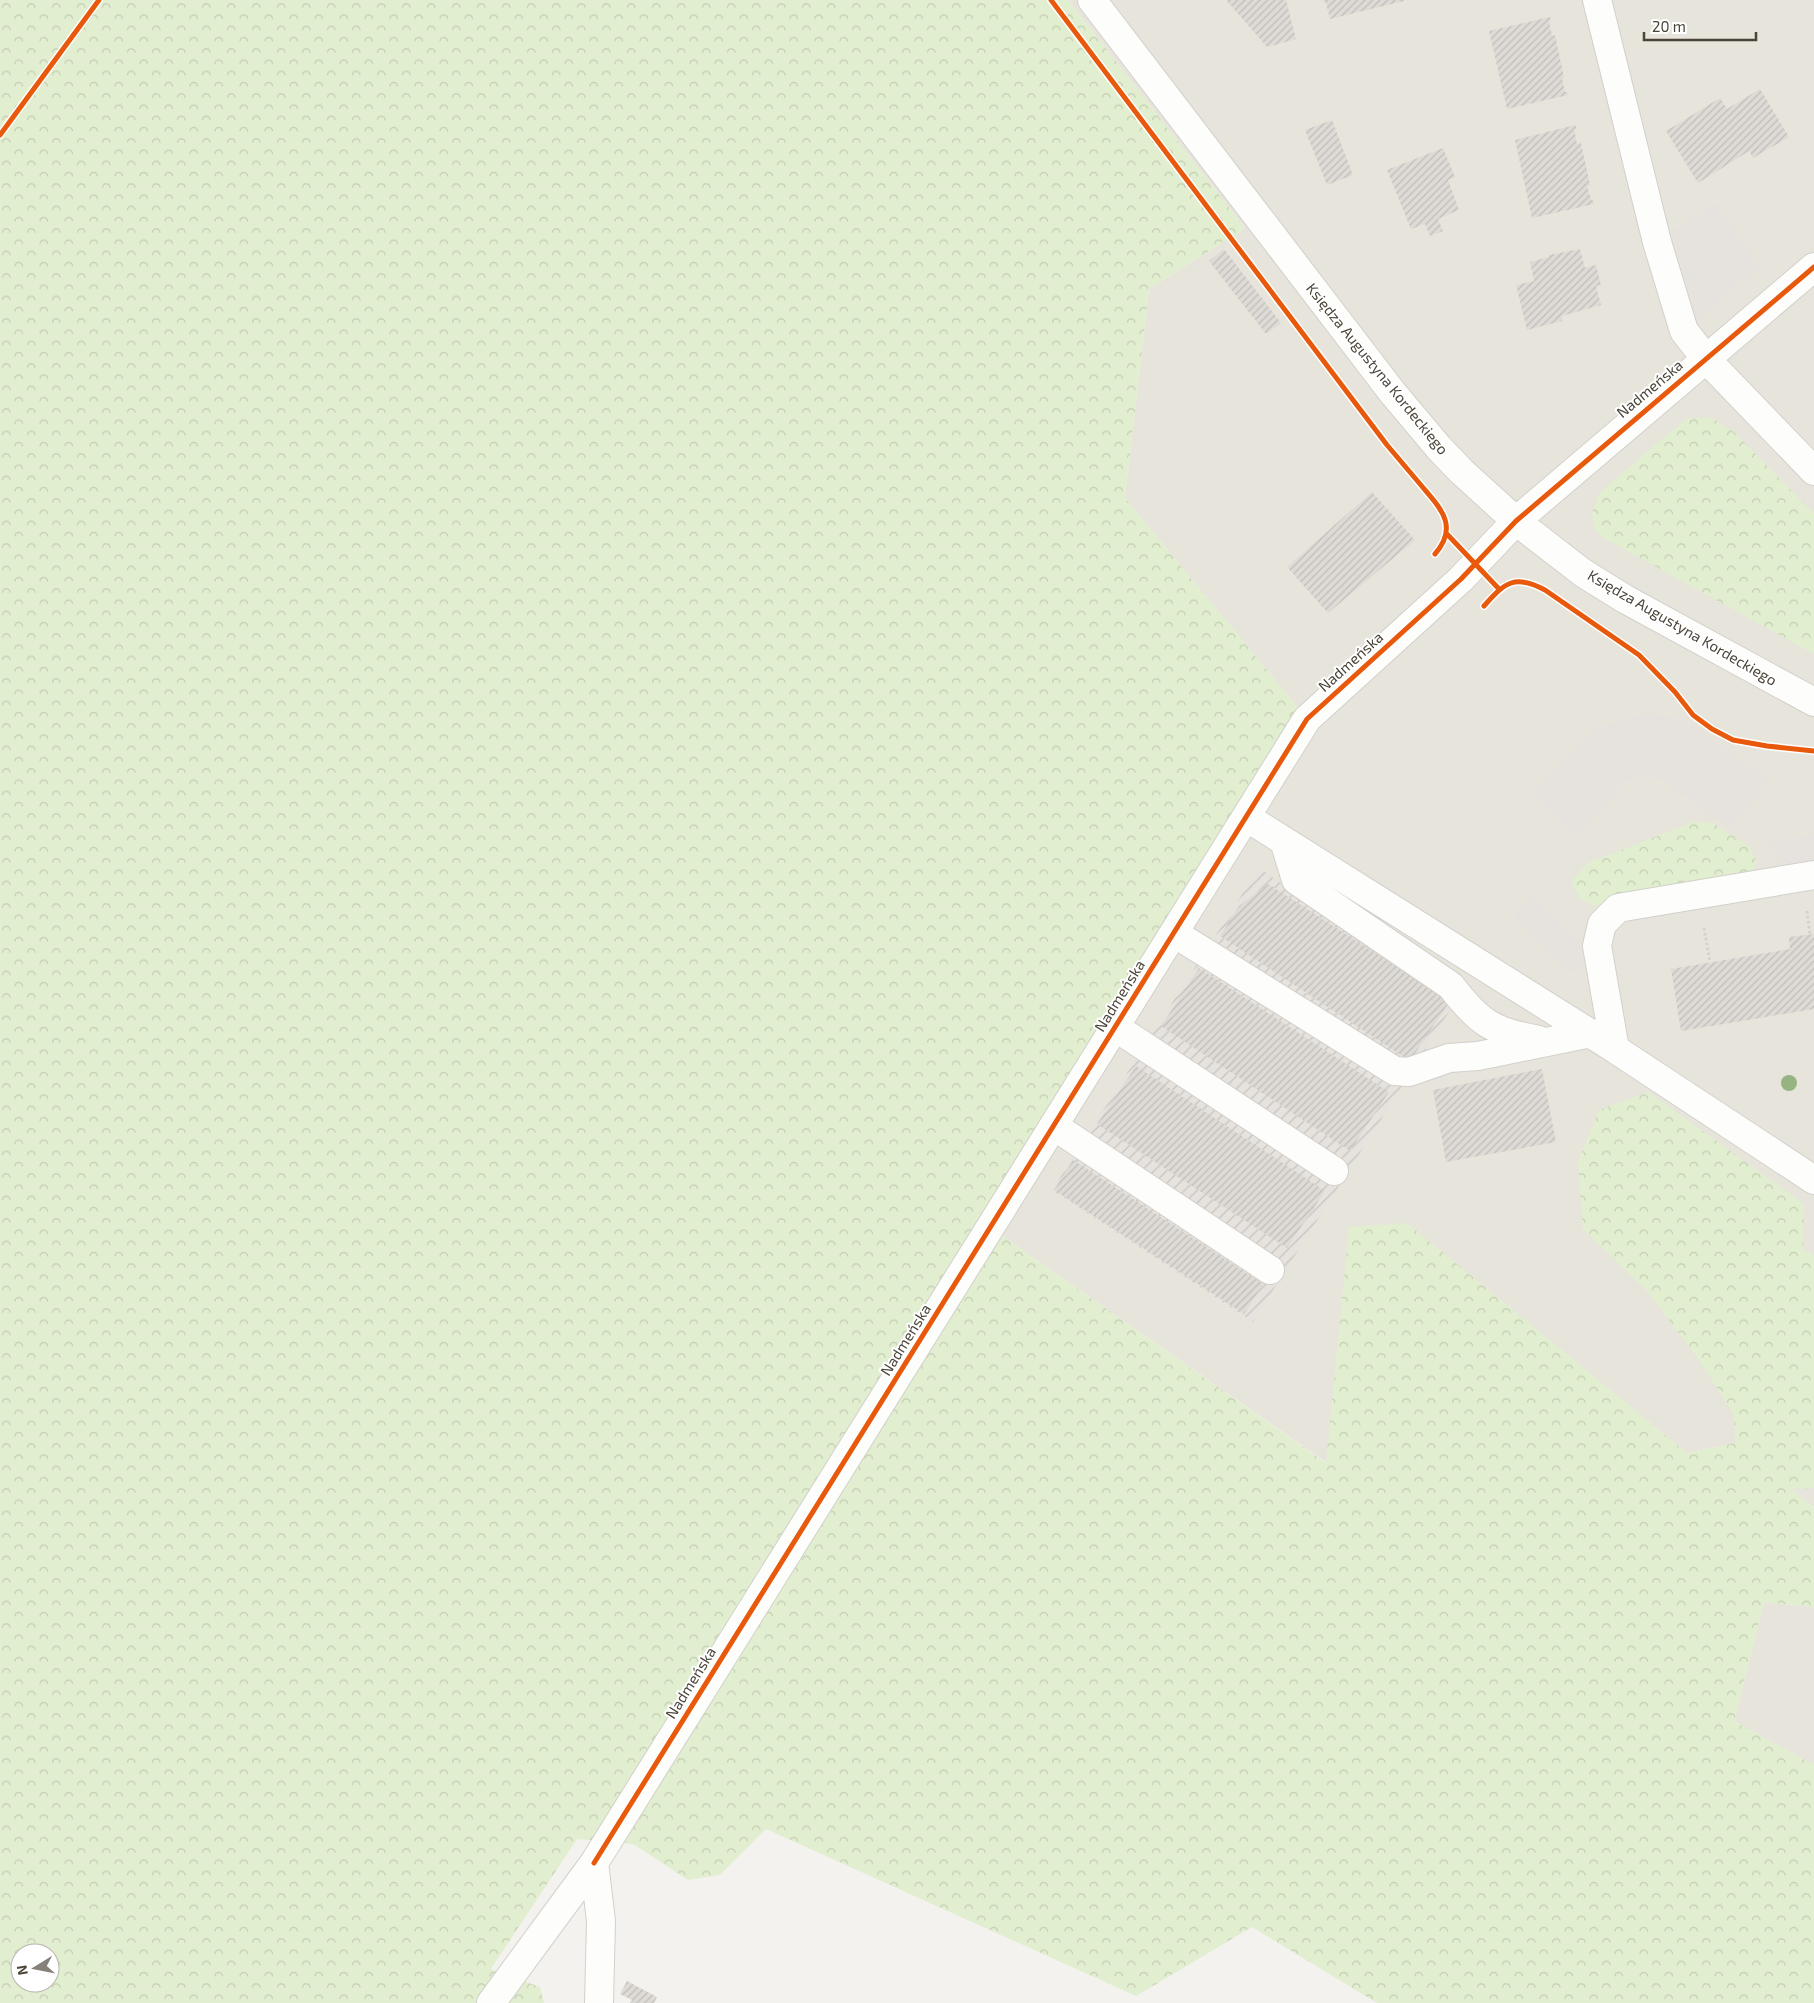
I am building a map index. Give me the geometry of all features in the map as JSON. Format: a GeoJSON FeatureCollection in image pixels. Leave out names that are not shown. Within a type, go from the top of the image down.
{"type":"FeatureCollection","features":[{"type":"Feature","properties":{"kind":"street","name":"Księdza Augustyna Kordeckiego"},"geometry":{"type":"LineString","coordinates":[[1092,0],[1392,392],[1456,466],[1516,521],[1583,573],[1625,599],[1814,702]]}},
{"type":"Feature","properties":{"kind":"street"},"geometry":{"type":"LineString","coordinates":[[1597,0],[1657,242],[1684,331],[1706,359],[1814,471]]}},
{"type":"Feature","properties":{"kind":"street","name":"Nadmeńska"},"geometry":{"type":"LineString","coordinates":[[491,2003],[594,1863],[1307,719],[1461,580],[1516,521],[1814,267]]}},
{"type":"Feature","properties":{"kind":"street"},"geometry":{"type":"LineString","coordinates":[[1246,817],[1615,1048],[1814,1180]]}},
{"type":"Feature","properties":{"kind":"street"},"geometry":{"type":"LineString","coordinates":[[1284,841],[1296,880],[1451,986],[1468,1008],[1489,1025],[1511,1035],[1548,1042]]}},
{"type":"Feature","properties":{"kind":"street"},"geometry":{"type":"LineString","coordinates":[[1615,1048],[1596,946],[1602,924],[1618,908],[1814,875]]}},
{"type":"Feature","properties":{"kind":"street"},"geometry":{"type":"LineString","coordinates":[[1174,933],[1395,1071],[1409,1072],[1449,1058],[1478,1056],[1591,1033]]}},
{"type":"Feature","properties":{"kind":"street"},"geometry":{"type":"LineString","coordinates":[[1115,1027],[1334,1171]]}},
{"type":"Feature","properties":{"kind":"street"},"geometry":{"type":"LineString","coordinates":[[1054,1126],[1270,1270]]}},
{"type":"Feature","properties":{"kind":"street"},"geometry":{"type":"LineString","coordinates":[[594,1863],[601,1921],[599,2003]]}},
{"type":"Feature","properties":{"kind":"path"},"geometry":{"type":"LineString","coordinates":[[1806,909],[1810,935]]}},
{"type":"Feature","properties":{"kind":"path"},"geometry":{"type":"LineString","coordinates":[[1704,926],[1710,962]]}},
{"type":"Feature","properties":{"kind":"shaded area"},"geometry":{"type":"Polygon","coordinates":[[[1068,0],[1814,0],[1814,1508],[1735,1443],[1687,1453],[1407,1224],[1327,1463],[991,1228],[1307,719],[1125,498],[1149,289],[1245,228],[1068,0]]]}},
{"type":"Feature","properties":{"kind":"shaded area"},"geometry":{"type":"Polygon","coordinates":[[[1718,203],[1759,267],[1697,320],[1672,230],[1718,203]]]}},
{"type":"Feature","properties":{"kind":"shaded area"},"geometry":{"type":"Polygon","coordinates":[[[1651,713],[1683,719],[1769,780],[1731,828],[1661,780],[1647,776],[1627,780],[1574,837],[1533,794],[1595,730],[1622,719],[1651,713]]]}},
{"type":"Feature","properties":{"kind":"shaded area"},"geometry":{"type":"Polygon","coordinates":[[[1814,834],[1814,863],[1786,868],[1768,844],[1814,834]]]}},
{"type":"Feature","properties":{"kind":"shaded area"},"geometry":{"type":"Polygon","coordinates":[[[1259,868],[1456,1001],[1253,1322],[1052,1190],[1259,868]]]}},
{"type":"Feature","properties":{"kind":"shaded area"},"geometry":{"type":"Polygon","coordinates":[[[1532,896],[1586,948],[1589,958],[1572,974],[1513,917],[1532,896]]]}},
{"type":"Feature","properties":{"kind":"shaded area"},"geometry":{"type":"Polygon","coordinates":[[[1764,1602],[1814,1607],[1814,1765],[1734,1721],[1764,1602]]]}},
{"type":"Feature","properties":{"kind":"green space"},"geometry":{"type":"Polygon","coordinates":[[[0,0],[1068,0],[1245,228],[1149,289],[1125,498],[1307,719],[991,1228],[1326,1463],[1349,1227],[1407,1223],[1687,1453],[1735,1443],[1734,1415],[1699,1360],[1648,1292],[1583,1229],[1578,1162],[1599,1110],[1648,1092],[1804,1204],[1803,1249],[1814,1256],[1814,1488],[1791,1489],[1814,1508],[1814,1607],[1764,1602],[1734,1721],[1814,1765],[1814,2003],[1377,2003],[1252,1927],[1136,1996],[766,1829],[720,1875],[688,1880],[633,1844],[577,1839],[491,1969],[540,1987],[544,2003],[0,2003],[0,0]]]}},
{"type":"Feature","properties":{"kind":"green space"},"geometry":{"type":"Polygon","coordinates":[[[1710,417],[1734,432],[1814,514],[1814,654],[1600,536],[1595,529],[1592,513],[1600,492],[1686,419],[1710,417]]]}},
{"type":"Feature","properties":{"kind":"green space"},"geometry":{"type":"Polygon","coordinates":[[[1693,822],[1713,823],[1750,847],[1757,863],[1749,876],[1620,899],[1593,906],[1580,898],[1571,882],[1588,863],[1693,822]]]}},
{"type":"Feature","properties":{"kind":"building"},"geometry":{"type":"Polygon","coordinates":[[[1226,0],[1286,0],[1296,39],[1267,47],[1226,0]]]}},
{"type":"Feature","properties":{"kind":"building"},"geometry":{"type":"Polygon","coordinates":[[[1322,0],[1404,1],[1330,19],[1326,3],[1322,0]]]}},
{"type":"Feature","properties":{"kind":"building"},"geometry":{"type":"Polygon","coordinates":[[[1550,17],[1552,36],[1555,35],[1564,77],[1562,78],[1565,92],[1568,95],[1507,109],[1489,31],[1550,17]]]}},
{"type":"Feature","properties":{"kind":"building"},"geometry":{"type":"Polygon","coordinates":[[[1760,89],[1789,137],[1753,158],[1749,151],[1698,183],[1666,131],[1720,98],[1727,109],[1760,89]]]}},
{"type":"Feature","properties":{"kind":"building"},"geometry":{"type":"Polygon","coordinates":[[[1332,120],[1353,175],[1327,185],[1305,130],[1332,120]]]}},
{"type":"Feature","properties":{"kind":"building"},"geometry":{"type":"Polygon","coordinates":[[[1575,125],[1577,129],[1574,129],[1577,144],[1581,143],[1590,185],[1587,186],[1594,204],[1532,218],[1515,140],[1575,125]]]}},
{"type":"Feature","properties":{"kind":"building"},"geometry":{"type":"Polygon","coordinates":[[[1443,148],[1455,177],[1448,180],[1459,210],[1438,219],[1443,231],[1430,236],[1425,224],[1411,229],[1387,170],[1443,148]]]}},
{"type":"Feature","properties":{"kind":"building"},"geometry":{"type":"Polygon","coordinates":[[[1224,249],[1281,323],[1266,334],[1209,261],[1224,249]]]}},
{"type":"Feature","properties":{"kind":"building"},"geometry":{"type":"Polygon","coordinates":[[[1580,249],[1585,268],[1596,265],[1601,285],[1596,286],[1601,305],[1562,316],[1562,321],[1527,330],[1516,285],[1534,281],[1530,262],[1549,257],[1549,255],[1580,249]]]}},
{"type":"Feature","properties":{"kind":"building"},"geometry":{"type":"Polygon","coordinates":[[[1372,492],[1415,540],[1328,613],[1287,567],[1372,492]]]}},
{"type":"Feature","properties":{"kind":"building"},"geometry":{"type":"Polygon","coordinates":[[[1268,884],[1450,1001],[1410,1061],[1220,936],[1239,906],[1268,884]]]}},
{"type":"Feature","properties":{"kind":"building"},"geometry":{"type":"Polygon","coordinates":[[[1814,934],[1814,1009],[1681,1031],[1671,969],[1790,949],[1789,937],[1814,934]]]}},
{"type":"Feature","properties":{"kind":"building"},"geometry":{"type":"Polygon","coordinates":[[[1199,968],[1389,1092],[1350,1151],[1161,1026],[1199,968]]]}},
{"type":"Feature","properties":{"kind":"building"},"geometry":{"type":"Polygon","coordinates":[[[1136,1066],[1325,1191],[1287,1248],[1097,1124],[1136,1066]]]}},
{"type":"Feature","properties":{"kind":"building"},"geometry":{"type":"Polygon","coordinates":[[[1542,1069],[1556,1142],[1446,1162],[1433,1090],[1542,1069]]]}},
{"type":"Feature","properties":{"kind":"building"},"geometry":{"type":"Polygon","coordinates":[[[1073,1160],[1263,1284],[1244,1314],[1054,1190],[1073,1160]]]}},
{"type":"Feature","properties":{"kind":"building"},"geometry":{"type":"Polygon","coordinates":[[[627,1981],[657,1997],[654,2003],[630,2003],[632,2000],[620,1994],[627,1981]]]}},
{"type":"Feature","properties":{"kind":"cycle path"},"geometry":{"type":"LineString","coordinates":[[0,135],[99,0]]}},
{"type":"Feature","properties":{"kind":"cycle path"},"geometry":{"type":"LineString","coordinates":[[1051,0],[1387,445],[1440,509],[1446,525],[1446,534],[1435,554]]}},
{"type":"Feature","properties":{"kind":"cycle path"},"geometry":{"type":"LineString","coordinates":[[594,1863],[1307,719],[1461,579],[1516,521],[1814,267]]}},
{"type":"Feature","properties":{"kind":"cycle path"},"geometry":{"type":"LineString","coordinates":[[1446,533],[1499,589]]}},
{"type":"Feature","properties":{"kind":"cycle path"},"geometry":{"type":"LineString","coordinates":[[1484,606],[1498,591],[1511,583],[1526,582],[1535,585],[1639,655],[1675,692],[1693,715],[1712,729],[1733,740],[1814,751]]}}]}
